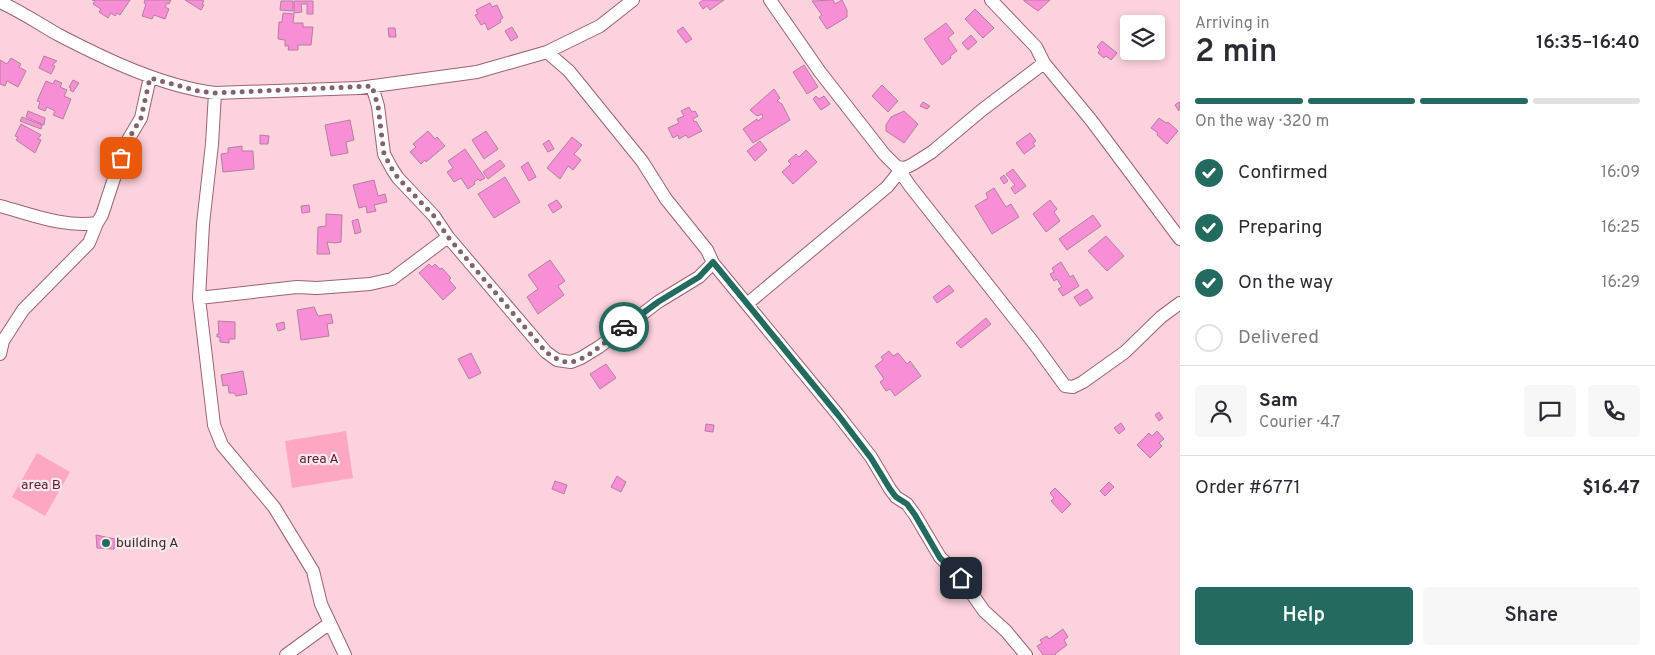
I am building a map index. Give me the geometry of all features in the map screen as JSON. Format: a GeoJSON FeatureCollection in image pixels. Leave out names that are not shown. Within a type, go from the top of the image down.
{"type":"FeatureCollection","features":[{"type":"Feature","properties":{"kind":"street"},"geometry":{"type":"LineString","coordinates":[[0,2],[20,6],[57,34],[150,78],[198,91],[215,93],[372,86],[477,72],[547,52],[600,26],[633,0]]}},
{"type":"Feature","properties":{"kind":"street"},"geometry":{"type":"LineString","coordinates":[[770,0],[820,72],[884,154],[898,169],[1065,386],[1073,387],[1083,382],[1125,352],[1161,317],[1180,302]]}},
{"type":"Feature","properties":{"kind":"street"},"geometry":{"type":"LineString","coordinates":[[992,0],[1036,47],[1044,63],[1091,120],[1180,239]]}},
{"type":"Feature","properties":{"kind":"street"},"geometry":{"type":"LineString","coordinates":[[547,52],[569,71],[642,161],[666,198],[707,250],[713,262],[855,436],[896,497],[907,504],[940,558],[961,578],[984,610],[1006,631],[1026,655]]}},
{"type":"Feature","properties":{"kind":"street"},"geometry":{"type":"LineString","coordinates":[[747,304],[877,195],[898,169],[913,164],[932,152],[982,110],[1044,63]]}},
{"type":"Feature","properties":{"kind":"street"},"geometry":{"type":"LineString","coordinates":[[0,354],[3,341],[23,310],[89,243],[102,215],[125,145],[141,118],[150,78]]}},
{"type":"Feature","properties":{"kind":"street"},"geometry":{"type":"LineString","coordinates":[[372,86],[378,106],[384,154],[398,178],[434,216],[448,237],[546,352],[557,360],[571,362],[599,347],[658,302],[699,277],[713,262]]}},
{"type":"Feature","properties":{"kind":"street"},"geometry":{"type":"LineString","coordinates":[[215,93],[212,144],[203,224],[199,298],[214,425],[222,445],[274,507],[313,571],[321,604],[345,655]]}},
{"type":"Feature","properties":{"kind":"street"},"geometry":{"type":"LineString","coordinates":[[0,206],[68,224],[97,224]]}},
{"type":"Feature","properties":{"kind":"street"},"geometry":{"type":"LineString","coordinates":[[199,298],[297,287],[317,288],[370,284],[392,279],[448,237]]}},
{"type":"Feature","properties":{"kind":"street"},"geometry":{"type":"LineString","coordinates":[[286,655],[330,623]]}},
{"type":"Feature","properties":{"kind":"green space","name":"area A"},"geometry":{"type":"Polygon","coordinates":[[[346,431],[353,478],[292,488],[285,441],[346,431]]]}},
{"type":"Feature","properties":{"kind":"green space","name":"area B"},"geometry":{"type":"Polygon","coordinates":[[[37,453],[70,472],[45,516],[12,497],[37,453]]]}},
{"type":"Feature","properties":{"kind":"building"},"geometry":{"type":"Polygon","coordinates":[[[92,0],[130,0],[120,15],[117,13],[115,16],[111,13],[108,18],[99,12],[101,9],[93,4],[95,1],[92,0]]]}},
{"type":"Feature","properties":{"kind":"building"},"geometry":{"type":"Polygon","coordinates":[[[145,0],[171,0],[165,7],[169,9],[165,19],[154,15],[152,19],[142,16],[146,4],[144,3],[145,0]]]}},
{"type":"Feature","properties":{"kind":"building"},"geometry":{"type":"Polygon","coordinates":[[[185,0],[202,0],[204,5],[201,10],[185,0]]]}},
{"type":"Feature","properties":{"kind":"building"},"geometry":{"type":"Polygon","coordinates":[[[703,0],[724,0],[710,10],[707,6],[703,9],[699,3],[703,0]]]}},
{"type":"Feature","properties":{"kind":"building"},"geometry":{"type":"Polygon","coordinates":[[[833,0],[835,4],[842,0],[847,10],[847,17],[827,29],[819,17],[822,15],[812,1],[833,0]]]}},
{"type":"Feature","properties":{"kind":"building"},"geometry":{"type":"Polygon","coordinates":[[[1024,0],[1050,0],[1038,11],[1024,0]]]}},
{"type":"Feature","properties":{"kind":"building"},"geometry":{"type":"Polygon","coordinates":[[[281,1],[293,1],[293,11],[280,10],[281,1]]]}},
{"type":"Feature","properties":{"kind":"building"},"geometry":{"type":"Polygon","coordinates":[[[294,1],[313,1],[313,14],[307,14],[307,4],[301,4],[302,12],[294,13],[294,1]]]}},
{"type":"Feature","properties":{"kind":"building"},"geometry":{"type":"Polygon","coordinates":[[[490,3],[492,7],[497,5],[503,18],[500,20],[501,22],[488,30],[485,23],[481,25],[475,15],[478,14],[476,10],[490,3]]]}},
{"type":"Feature","properties":{"kind":"building"},"geometry":{"type":"Polygon","coordinates":[[[975,9],[994,28],[983,38],[965,19],[975,9]]]}},
{"type":"Feature","properties":{"kind":"building"},"geometry":{"type":"Polygon","coordinates":[[[283,13],[294,14],[293,23],[303,23],[303,27],[313,27],[311,45],[298,45],[298,50],[288,50],[289,46],[285,46],[285,40],[278,39],[279,22],[282,22],[283,13]]]}},
{"type":"Feature","properties":{"kind":"building"},"geometry":{"type":"Polygon","coordinates":[[[946,23],[954,33],[948,38],[957,51],[942,65],[924,39],[946,23]]]}},
{"type":"Feature","properties":{"kind":"building"},"geometry":{"type":"Polygon","coordinates":[[[512,27],[518,37],[511,41],[505,31],[512,27]]]}},
{"type":"Feature","properties":{"kind":"building"},"geometry":{"type":"Polygon","coordinates":[[[683,27],[692,39],[686,43],[677,31],[683,27]]]}},
{"type":"Feature","properties":{"kind":"building"},"geometry":{"type":"Polygon","coordinates":[[[388,28],[395,28],[396,37],[389,37],[388,28]]]}},
{"type":"Feature","properties":{"kind":"building"},"geometry":{"type":"Polygon","coordinates":[[[971,35],[977,42],[968,50],[962,43],[971,35]]]}},
{"type":"Feature","properties":{"kind":"building"},"geometry":{"type":"Polygon","coordinates":[[[1102,41],[1117,53],[1111,60],[1106,56],[1104,58],[1098,53],[1100,50],[1097,47],[1102,41]]]}},
{"type":"Feature","properties":{"kind":"building"},"geometry":{"type":"Polygon","coordinates":[[[44,56],[57,61],[52,65],[55,66],[51,74],[39,68],[44,56]]]}},
{"type":"Feature","properties":{"kind":"building"},"geometry":{"type":"Polygon","coordinates":[[[11,58],[21,64],[19,67],[26,71],[18,87],[7,81],[5,86],[0,84],[0,60],[7,64],[11,58]]]}},
{"type":"Feature","properties":{"kind":"building"},"geometry":{"type":"Polygon","coordinates":[[[804,65],[818,87],[807,94],[793,72],[804,65]]]}},
{"type":"Feature","properties":{"kind":"building"},"geometry":{"type":"Polygon","coordinates":[[[55,80],[62,83],[60,87],[67,90],[64,96],[71,99],[63,119],[53,115],[55,111],[47,107],[45,111],[38,108],[40,102],[37,101],[46,81],[53,84],[55,80]]]}},
{"type":"Feature","properties":{"kind":"building"},"geometry":{"type":"Polygon","coordinates":[[[73,80],[79,83],[73,92],[69,87],[73,80]]]}},
{"type":"Feature","properties":{"kind":"building"},"geometry":{"type":"Polygon","coordinates":[[[882,85],[898,101],[888,112],[872,96],[882,85]]]}},
{"type":"Feature","properties":{"kind":"building"},"geometry":{"type":"Polygon","coordinates":[[[774,89],[780,98],[777,101],[782,104],[790,120],[753,143],[743,129],[763,117],[762,114],[757,116],[750,110],[774,89]]]}},
{"type":"Feature","properties":{"kind":"building"},"geometry":{"type":"Polygon","coordinates":[[[816,96],[819,99],[824,96],[830,104],[821,110],[813,99],[816,96]]]}},
{"type":"Feature","properties":{"kind":"building"},"geometry":{"type":"Polygon","coordinates":[[[923,102],[930,106],[927,109],[920,106],[923,102]]]}},
{"type":"Feature","properties":{"kind":"building"},"geometry":{"type":"Polygon","coordinates":[[[1179,102],[1180,104],[1179,111],[1175,105],[1179,102]]]}},
{"type":"Feature","properties":{"kind":"building"},"geometry":{"type":"Polygon","coordinates":[[[689,107],[698,116],[693,119],[702,131],[688,138],[686,135],[679,139],[678,135],[673,138],[668,128],[679,123],[677,119],[684,116],[681,111],[689,107]]]}},
{"type":"Feature","properties":{"kind":"building"},"geometry":{"type":"Polygon","coordinates":[[[28,111],[45,118],[44,125],[26,117],[28,111]]]}},
{"type":"Feature","properties":{"kind":"building"},"geometry":{"type":"Polygon","coordinates":[[[904,111],[918,124],[904,143],[886,131],[886,125],[891,117],[904,111]]]}},
{"type":"Feature","properties":{"kind":"building"},"geometry":{"type":"Polygon","coordinates":[[[22,117],[42,125],[41,129],[20,121],[22,117]]]}},
{"type":"Feature","properties":{"kind":"building"},"geometry":{"type":"Polygon","coordinates":[[[1159,118],[1166,123],[1168,122],[1178,131],[1167,144],[1151,128],[1159,118]]]}},
{"type":"Feature","properties":{"kind":"building"},"geometry":{"type":"Polygon","coordinates":[[[350,120],[354,140],[346,142],[348,153],[331,156],[325,125],[350,120]]]}},
{"type":"Feature","properties":{"kind":"building"},"geometry":{"type":"Polygon","coordinates":[[[21,124],[41,135],[38,139],[41,140],[35,153],[16,140],[18,137],[15,136],[21,124]]]}},
{"type":"Feature","properties":{"kind":"building"},"geometry":{"type":"Polygon","coordinates":[[[428,131],[445,146],[421,164],[410,152],[416,147],[413,144],[428,131]]]}},
{"type":"Feature","properties":{"kind":"building"},"geometry":{"type":"Polygon","coordinates":[[[486,131],[498,149],[484,159],[472,140],[486,131]]]}},
{"type":"Feature","properties":{"kind":"building"},"geometry":{"type":"Polygon","coordinates":[[[1030,133],[1036,141],[1033,143],[1035,146],[1024,154],[1016,143],[1030,133]]]}},
{"type":"Feature","properties":{"kind":"building"},"geometry":{"type":"Polygon","coordinates":[[[260,135],[269,136],[268,144],[260,144],[260,135]]]}},
{"type":"Feature","properties":{"kind":"building"},"geometry":{"type":"Polygon","coordinates":[[[572,137],[582,145],[574,154],[581,160],[573,170],[568,166],[560,179],[547,168],[572,137]]]}},
{"type":"Feature","properties":{"kind":"building"},"geometry":{"type":"Polygon","coordinates":[[[549,140],[554,149],[548,152],[543,144],[549,140]]]}},
{"type":"Feature","properties":{"kind":"building"},"geometry":{"type":"Polygon","coordinates":[[[760,141],[767,150],[755,161],[747,151],[760,141]]]}},
{"type":"Feature","properties":{"kind":"building"},"geometry":{"type":"Polygon","coordinates":[[[242,146],[242,151],[253,151],[254,169],[223,172],[221,154],[228,153],[228,148],[242,146]]]}},
{"type":"Feature","properties":{"kind":"building"},"geometry":{"type":"Polygon","coordinates":[[[465,149],[485,178],[480,181],[478,179],[468,189],[461,178],[454,182],[447,172],[453,168],[448,161],[465,149]]]}},
{"type":"Feature","properties":{"kind":"building"},"geometry":{"type":"Polygon","coordinates":[[[806,150],[817,162],[793,184],[782,172],[791,164],[788,161],[796,154],[799,157],[806,150]]]}},
{"type":"Feature","properties":{"kind":"building"},"geometry":{"type":"Polygon","coordinates":[[[500,160],[505,166],[488,179],[483,172],[500,160]]]}},
{"type":"Feature","properties":{"kind":"building"},"geometry":{"type":"Polygon","coordinates":[[[528,162],[536,177],[529,181],[521,167],[528,162]]]}},
{"type":"Feature","properties":{"kind":"building"},"geometry":{"type":"Polygon","coordinates":[[[1013,169],[1026,186],[1015,194],[1011,188],[1015,185],[1006,174],[1013,169]]]}},
{"type":"Feature","properties":{"kind":"building"},"geometry":{"type":"Polygon","coordinates":[[[1004,175],[1008,181],[1004,184],[1000,178],[1004,175]]]}},
{"type":"Feature","properties":{"kind":"building"},"geometry":{"type":"Polygon","coordinates":[[[505,177],[520,202],[494,218],[478,194],[505,177]]]}},
{"type":"Feature","properties":{"kind":"building"},"geometry":{"type":"Polygon","coordinates":[[[374,180],[378,196],[385,194],[387,202],[374,205],[376,211],[367,213],[366,206],[359,208],[353,185],[374,180]]]}},
{"type":"Feature","properties":{"kind":"building"},"geometry":{"type":"Polygon","coordinates":[[[994,188],[1006,207],[1011,204],[1019,217],[992,234],[975,206],[988,198],[986,193],[994,188]]]}},
{"type":"Feature","properties":{"kind":"building"},"geometry":{"type":"Polygon","coordinates":[[[557,200],[562,207],[553,213],[548,205],[557,200]]]}},
{"type":"Feature","properties":{"kind":"building"},"geometry":{"type":"Polygon","coordinates":[[[1050,200],[1057,209],[1054,212],[1060,221],[1046,232],[1033,214],[1050,200]]]}},
{"type":"Feature","properties":{"kind":"building"},"geometry":{"type":"Polygon","coordinates":[[[309,205],[310,212],[302,213],[301,206],[309,205]]]}},
{"type":"Feature","properties":{"kind":"building"},"geometry":{"type":"Polygon","coordinates":[[[326,214],[342,215],[341,242],[327,242],[330,254],[317,254],[318,227],[326,226],[326,214]]]}},
{"type":"Feature","properties":{"kind":"building"},"geometry":{"type":"Polygon","coordinates":[[[1093,215],[1101,226],[1067,250],[1059,239],[1093,215]]]}},
{"type":"Feature","properties":{"kind":"building"},"geometry":{"type":"Polygon","coordinates":[[[358,219],[361,232],[355,234],[352,221],[358,219]]]}},
{"type":"Feature","properties":{"kind":"building"},"geometry":{"type":"Polygon","coordinates":[[[1106,236],[1124,256],[1107,271],[1088,251],[1106,236]]]}},
{"type":"Feature","properties":{"kind":"building"},"geometry":{"type":"Polygon","coordinates":[[[550,260],[565,281],[558,286],[564,295],[538,314],[527,297],[538,289],[528,275],[550,260]]]}},
{"type":"Feature","properties":{"kind":"building"},"geometry":{"type":"Polygon","coordinates":[[[1061,262],[1070,277],[1073,275],[1079,286],[1063,296],[1058,289],[1062,287],[1057,279],[1054,281],[1050,274],[1054,272],[1052,268],[1061,262]]]}},
{"type":"Feature","properties":{"kind":"building"},"geometry":{"type":"Polygon","coordinates":[[[429,264],[432,267],[435,264],[440,269],[442,268],[451,278],[449,280],[456,288],[443,300],[419,273],[429,264]]]}},
{"type":"Feature","properties":{"kind":"building"},"geometry":{"type":"Polygon","coordinates":[[[949,285],[954,291],[937,303],[933,297],[949,285]]]}},
{"type":"Feature","properties":{"kind":"building"},"geometry":{"type":"Polygon","coordinates":[[[1087,289],[1093,298],[1080,306],[1074,297],[1087,289]]]}},
{"type":"Feature","properties":{"kind":"building"},"geometry":{"type":"Polygon","coordinates":[[[314,307],[318,316],[331,314],[333,323],[327,324],[329,336],[301,340],[297,310],[314,307]]]}},
{"type":"Feature","properties":{"kind":"building"},"geometry":{"type":"Polygon","coordinates":[[[986,318],[991,324],[961,348],[956,343],[986,318]]]}},
{"type":"Feature","properties":{"kind":"building"},"geometry":{"type":"Polygon","coordinates":[[[218,321],[235,322],[235,339],[229,339],[229,343],[220,342],[220,337],[217,337],[217,334],[219,334],[218,321]]]}},
{"type":"Feature","properties":{"kind":"building"},"geometry":{"type":"Polygon","coordinates":[[[284,322],[285,329],[278,331],[276,324],[284,322]]]}},
{"type":"Feature","properties":{"kind":"building"},"geometry":{"type":"Polygon","coordinates":[[[889,351],[893,356],[898,353],[907,364],[910,361],[921,376],[895,396],[890,389],[886,391],[880,382],[884,379],[875,366],[883,360],[881,357],[889,351]]]}},
{"type":"Feature","properties":{"kind":"building"},"geometry":{"type":"Polygon","coordinates":[[[471,353],[481,373],[469,379],[458,359],[471,353]]]}},
{"type":"Feature","properties":{"kind":"building"},"geometry":{"type":"Polygon","coordinates":[[[606,364],[616,378],[600,389],[590,374],[606,364]]]}},
{"type":"Feature","properties":{"kind":"building"},"geometry":{"type":"Polygon","coordinates":[[[243,371],[247,394],[236,396],[234,393],[229,393],[228,385],[223,386],[221,375],[243,371]]]}},
{"type":"Feature","properties":{"kind":"building"},"geometry":{"type":"Polygon","coordinates":[[[1159,412],[1163,418],[1159,421],[1155,415],[1159,412]]]}},
{"type":"Feature","properties":{"kind":"building"},"geometry":{"type":"Polygon","coordinates":[[[1121,423],[1125,429],[1119,434],[1114,428],[1121,423]]]}},
{"type":"Feature","properties":{"kind":"building"},"geometry":{"type":"Polygon","coordinates":[[[706,424],[714,425],[713,432],[705,431],[706,424]]]}},
{"type":"Feature","properties":{"kind":"building"},"geometry":{"type":"Polygon","coordinates":[[[1157,431],[1164,439],[1159,443],[1162,446],[1150,458],[1137,445],[1149,433],[1152,436],[1157,431]]]}},
{"type":"Feature","properties":{"kind":"building"},"geometry":{"type":"Polygon","coordinates":[[[617,476],[626,482],[621,492],[611,487],[617,476]]]}},
{"type":"Feature","properties":{"kind":"building"},"geometry":{"type":"Polygon","coordinates":[[[555,481],[567,485],[564,494],[552,489],[555,481]]]}},
{"type":"Feature","properties":{"kind":"building"},"geometry":{"type":"Polygon","coordinates":[[[1109,482],[1114,487],[1105,496],[1100,491],[1109,482]]]}},
{"type":"Feature","properties":{"kind":"building"},"geometry":{"type":"Polygon","coordinates":[[[1055,488],[1071,504],[1062,513],[1051,501],[1054,498],[1050,493],[1055,488]]]}},
{"type":"Feature","properties":{"kind":"building","name":"building A"},"geometry":{"type":"Polygon","coordinates":[[[96,535],[115,539],[114,549],[97,548],[96,535]]]}},
{"type":"Feature","properties":{"kind":"building"},"geometry":{"type":"Polygon","coordinates":[[[1063,629],[1068,637],[1064,640],[1067,645],[1056,655],[1043,655],[1037,646],[1042,643],[1040,640],[1047,636],[1049,639],[1063,629]]]}},
{"type":"Feature","properties":{"kind":"way so far"},"geometry":{"type":"LineString","coordinates":[[121,158],[125,145],[141,118],[150,78],[198,91],[215,93],[372,86],[378,106],[384,154],[392,169],[398,178],[434,216],[448,237],[546,352],[557,360],[571,362],[599,347],[624,327]]}},
{"type":"Feature","properties":{"kind":"place","name":"building A"},"geometry":{"type":"Point","coordinates":[106,543]}},
{"type":"Feature","properties":{"kind":"route"},"geometry":{"type":"LineString","coordinates":[[624,327],[658,302],[699,277],[713,262],[839,416],[871,458],[896,497],[907,504],[925,529],[940,558],[961,578]]}}]}
